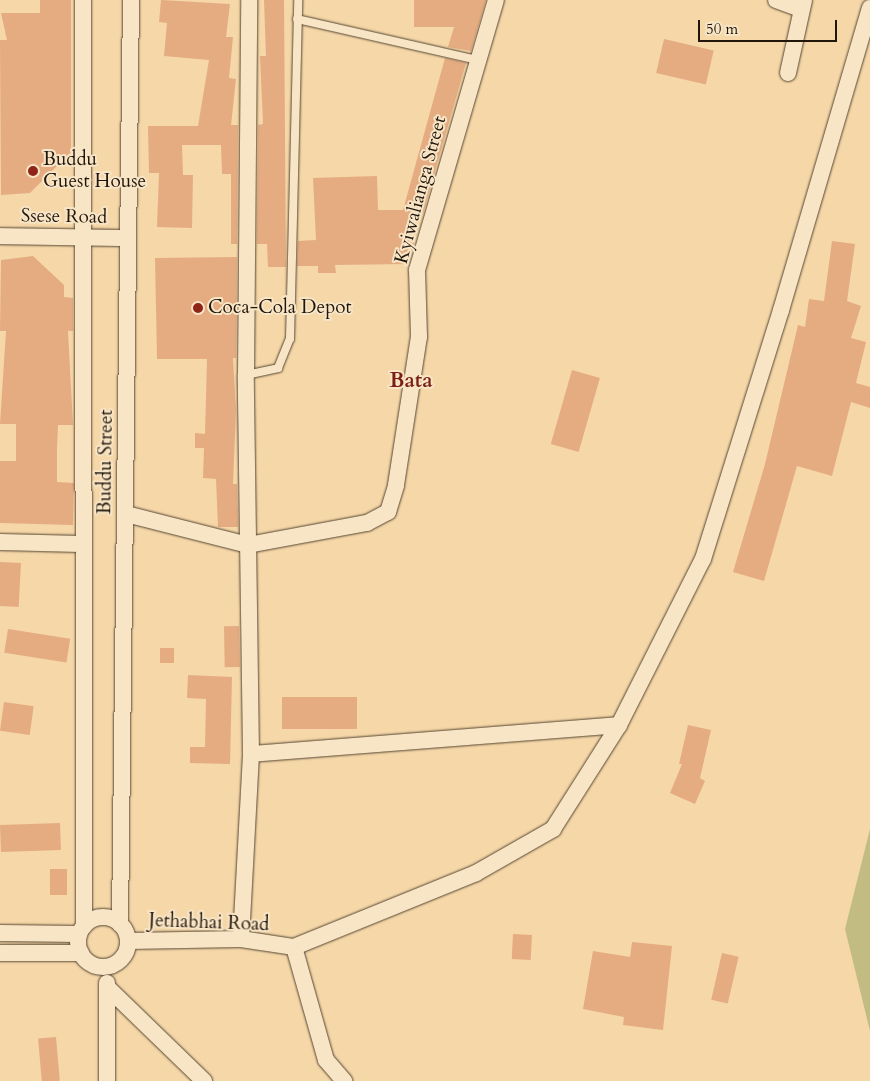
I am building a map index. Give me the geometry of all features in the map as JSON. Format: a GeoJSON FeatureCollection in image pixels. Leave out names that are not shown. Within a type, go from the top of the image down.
{"type":"FeatureCollection","features":[{"type":"Feature","properties":{"kind":"street"},"geometry":{"type":"LineString","coordinates":[[0,933],[82,930],[102,918],[120,924],[128,941],[122,959],[105,967],[87,961],[81,953],[82,930],[81,237],[83,0]]}},
{"type":"Feature","properties":{"kind":"street","name":"Buddu Street"},"geometry":{"type":"LineString","coordinates":[[120,924],[131,0]]}},
{"type":"Feature","properties":{"kind":"street"},"geometry":{"type":"LineString","coordinates":[[241,939],[251,754],[246,375],[249,0]]}},
{"type":"Feature","properties":{"kind":"street","name":"Kyiwalianga Street"},"geometry":{"type":"LineString","coordinates":[[126,514],[248,545],[367,523],[388,512],[396,485],[419,337],[417,270],[496,0]]}},
{"type":"Feature","properties":{"kind":"street"},"geometry":{"type":"LineString","coordinates":[[776,0],[802,5],[788,73]]}},
{"type":"Feature","properties":{"kind":"street"},"geometry":{"type":"LineString","coordinates":[[294,947],[476,873],[553,829],[619,725],[702,559],[781,310],[870,8]]}},
{"type":"Feature","properties":{"kind":"street","name":"Ssese Road"},"geometry":{"type":"LineString","coordinates":[[0,236],[128,238]]}},
{"type":"Feature","properties":{"kind":"street"},"geometry":{"type":"LineString","coordinates":[[0,542],[81,544]]}},
{"type":"Feature","properties":{"kind":"street"},"geometry":{"type":"LineString","coordinates":[[251,754],[619,725]]}},
{"type":"Feature","properties":{"kind":"street","name":"Jethabhai Road"},"geometry":{"type":"LineString","coordinates":[[128,941],[241,939],[294,947],[326,1060],[344,1081]]}},
{"type":"Feature","properties":{"kind":"street"},"geometry":{"type":"LineString","coordinates":[[0,953],[81,953]]}},
{"type":"Feature","properties":{"kind":"street"},"geometry":{"type":"LineString","coordinates":[[105,967],[108,988],[107,1081]]}},
{"type":"Feature","properties":{"kind":"street"},"geometry":{"type":"LineString","coordinates":[[108,988],[204,1081]]}},
{"type":"Feature","properties":{"kind":"lane"},"geometry":{"type":"LineString","coordinates":[[246,375],[278,368],[290,339],[298,0]]}},
{"type":"Feature","properties":{"kind":"lane"},"geometry":{"type":"LineString","coordinates":[[297,19],[478,60]]}},
{"type":"Feature","properties":{"kind":"shaded area"},"geometry":{"type":"Polygon","coordinates":[[[870,829],[870,1031],[845,929],[870,829]]]}},
{"type":"Feature","properties":{"kind":"building"},"geometry":{"type":"Polygon","coordinates":[[[40,0],[71,0],[71,152],[30,193],[1,195],[0,40],[7,40],[1,13],[40,13],[40,0]]]}},
{"type":"Feature","properties":{"kind":"building"},"geometry":{"type":"Polygon","coordinates":[[[161,0],[230,4],[226,37],[233,37],[229,78],[236,79],[231,125],[238,125],[237,244],[231,244],[231,174],[222,174],[221,145],[182,145],[183,175],[193,175],[192,228],[157,227],[159,173],[149,173],[148,126],[198,126],[209,60],[164,56],[167,23],[159,22],[161,0]]]}},
{"type":"Feature","properties":{"kind":"building"},"geometry":{"type":"Polygon","coordinates":[[[264,0],[284,0],[286,267],[268,267],[267,244],[257,244],[258,125],[263,124],[260,56],[266,56],[264,0]]]}},
{"type":"Feature","properties":{"kind":"building"},"geometry":{"type":"Polygon","coordinates":[[[414,0],[486,0],[471,51],[448,47],[454,27],[414,27],[414,0]]]}},
{"type":"Feature","properties":{"kind":"building"},"geometry":{"type":"Polygon","coordinates":[[[664,39],[714,50],[706,85],[656,73],[664,39]]]}},
{"type":"Feature","properties":{"kind":"building"},"geometry":{"type":"Polygon","coordinates":[[[445,58],[466,63],[423,213],[418,211],[409,241],[414,243],[408,264],[335,265],[336,273],[318,273],[318,266],[297,266],[298,241],[316,240],[313,178],[377,176],[378,210],[403,210],[445,58]]]}},
{"type":"Feature","properties":{"kind":"building"},"geometry":{"type":"Polygon","coordinates":[[[832,241],[855,244],[847,301],[861,306],[851,338],[866,342],[856,383],[870,387],[870,408],[851,402],[832,476],[797,466],[764,581],[733,572],[765,464],[798,325],[805,327],[809,299],[824,301],[832,241]]]}},
{"type":"Feature","properties":{"kind":"building"},"geometry":{"type":"Polygon","coordinates":[[[33,256],[64,285],[64,297],[73,298],[73,331],[68,331],[73,425],[58,425],[57,482],[74,483],[73,525],[0,523],[0,461],[16,461],[16,424],[0,424],[6,331],[0,331],[1,260],[33,256]]]}},
{"type":"Feature","properties":{"kind":"building","name":"Coca-Cola Depot"},"geometry":{"type":"Polygon","coordinates":[[[237,257],[236,358],[233,358],[236,410],[233,484],[237,484],[238,527],[218,527],[216,479],[203,478],[204,448],[195,448],[195,433],[205,434],[207,359],[157,359],[155,258],[237,257]]]}},
{"type":"Feature","properties":{"kind":"building"},"geometry":{"type":"Polygon","coordinates":[[[572,370],[600,378],[579,452],[551,444],[572,370]]]}},
{"type":"Feature","properties":{"kind":"building"},"geometry":{"type":"Polygon","coordinates":[[[0,562],[21,563],[19,607],[0,606],[0,562]]]}},
{"type":"Feature","properties":{"kind":"building"},"geometry":{"type":"Polygon","coordinates":[[[224,626],[239,626],[240,667],[225,667],[224,626]]]}},
{"type":"Feature","properties":{"kind":"building"},"geometry":{"type":"Polygon","coordinates":[[[8,629],[70,639],[66,663],[4,653],[8,629]]]}},
{"type":"Feature","properties":{"kind":"building"},"geometry":{"type":"Polygon","coordinates":[[[160,648],[174,648],[174,663],[160,663],[160,648]]]}},
{"type":"Feature","properties":{"kind":"building"},"geometry":{"type":"Polygon","coordinates":[[[188,675],[232,677],[230,764],[190,763],[190,747],[205,747],[206,699],[187,698],[188,675]]]}},
{"type":"Feature","properties":{"kind":"building"},"geometry":{"type":"Polygon","coordinates":[[[282,697],[357,697],[357,729],[282,729],[282,697]]]}},
{"type":"Feature","properties":{"kind":"building"},"geometry":{"type":"Polygon","coordinates":[[[4,702],[34,706],[30,735],[0,731],[4,702]]]}},
{"type":"Feature","properties":{"kind":"building"},"geometry":{"type":"Polygon","coordinates":[[[688,725],[711,730],[700,778],[705,781],[695,804],[670,793],[682,764],[679,764],[688,725]]]}},
{"type":"Feature","properties":{"kind":"building"},"geometry":{"type":"Polygon","coordinates":[[[60,823],[61,850],[1,852],[0,825],[60,823]]]}},
{"type":"Feature","properties":{"kind":"building"},"geometry":{"type":"Polygon","coordinates":[[[50,869],[67,869],[67,895],[50,895],[50,869]]]}},
{"type":"Feature","properties":{"kind":"building"},"geometry":{"type":"Polygon","coordinates":[[[513,934],[532,935],[531,960],[512,959],[513,934]]]}},
{"type":"Feature","properties":{"kind":"building"},"geometry":{"type":"Polygon","coordinates":[[[632,942],[672,946],[663,1030],[623,1025],[624,1017],[583,1009],[593,951],[630,957],[632,942]]]}},
{"type":"Feature","properties":{"kind":"building"},"geometry":{"type":"Polygon","coordinates":[[[722,953],[739,957],[728,1004],[711,1000],[722,953]]]}},
{"type":"Feature","properties":{"kind":"building"},"geometry":{"type":"Polygon","coordinates":[[[56,1037],[60,1081],[42,1081],[38,1039],[56,1037]]]}},
{"type":"Feature","properties":{"kind":"place","name":"Buddu Guest House"},"geometry":{"type":"Point","coordinates":[33,171]}},
{"type":"Feature","properties":{"kind":"place","name":"Coca-Cola Depot"},"geometry":{"type":"Point","coordinates":[198,308]}},
{"type":"Feature","properties":{"kind":"district","name":"Bata"},"geometry":{"type":"Point","coordinates":[411,381]}}]}
